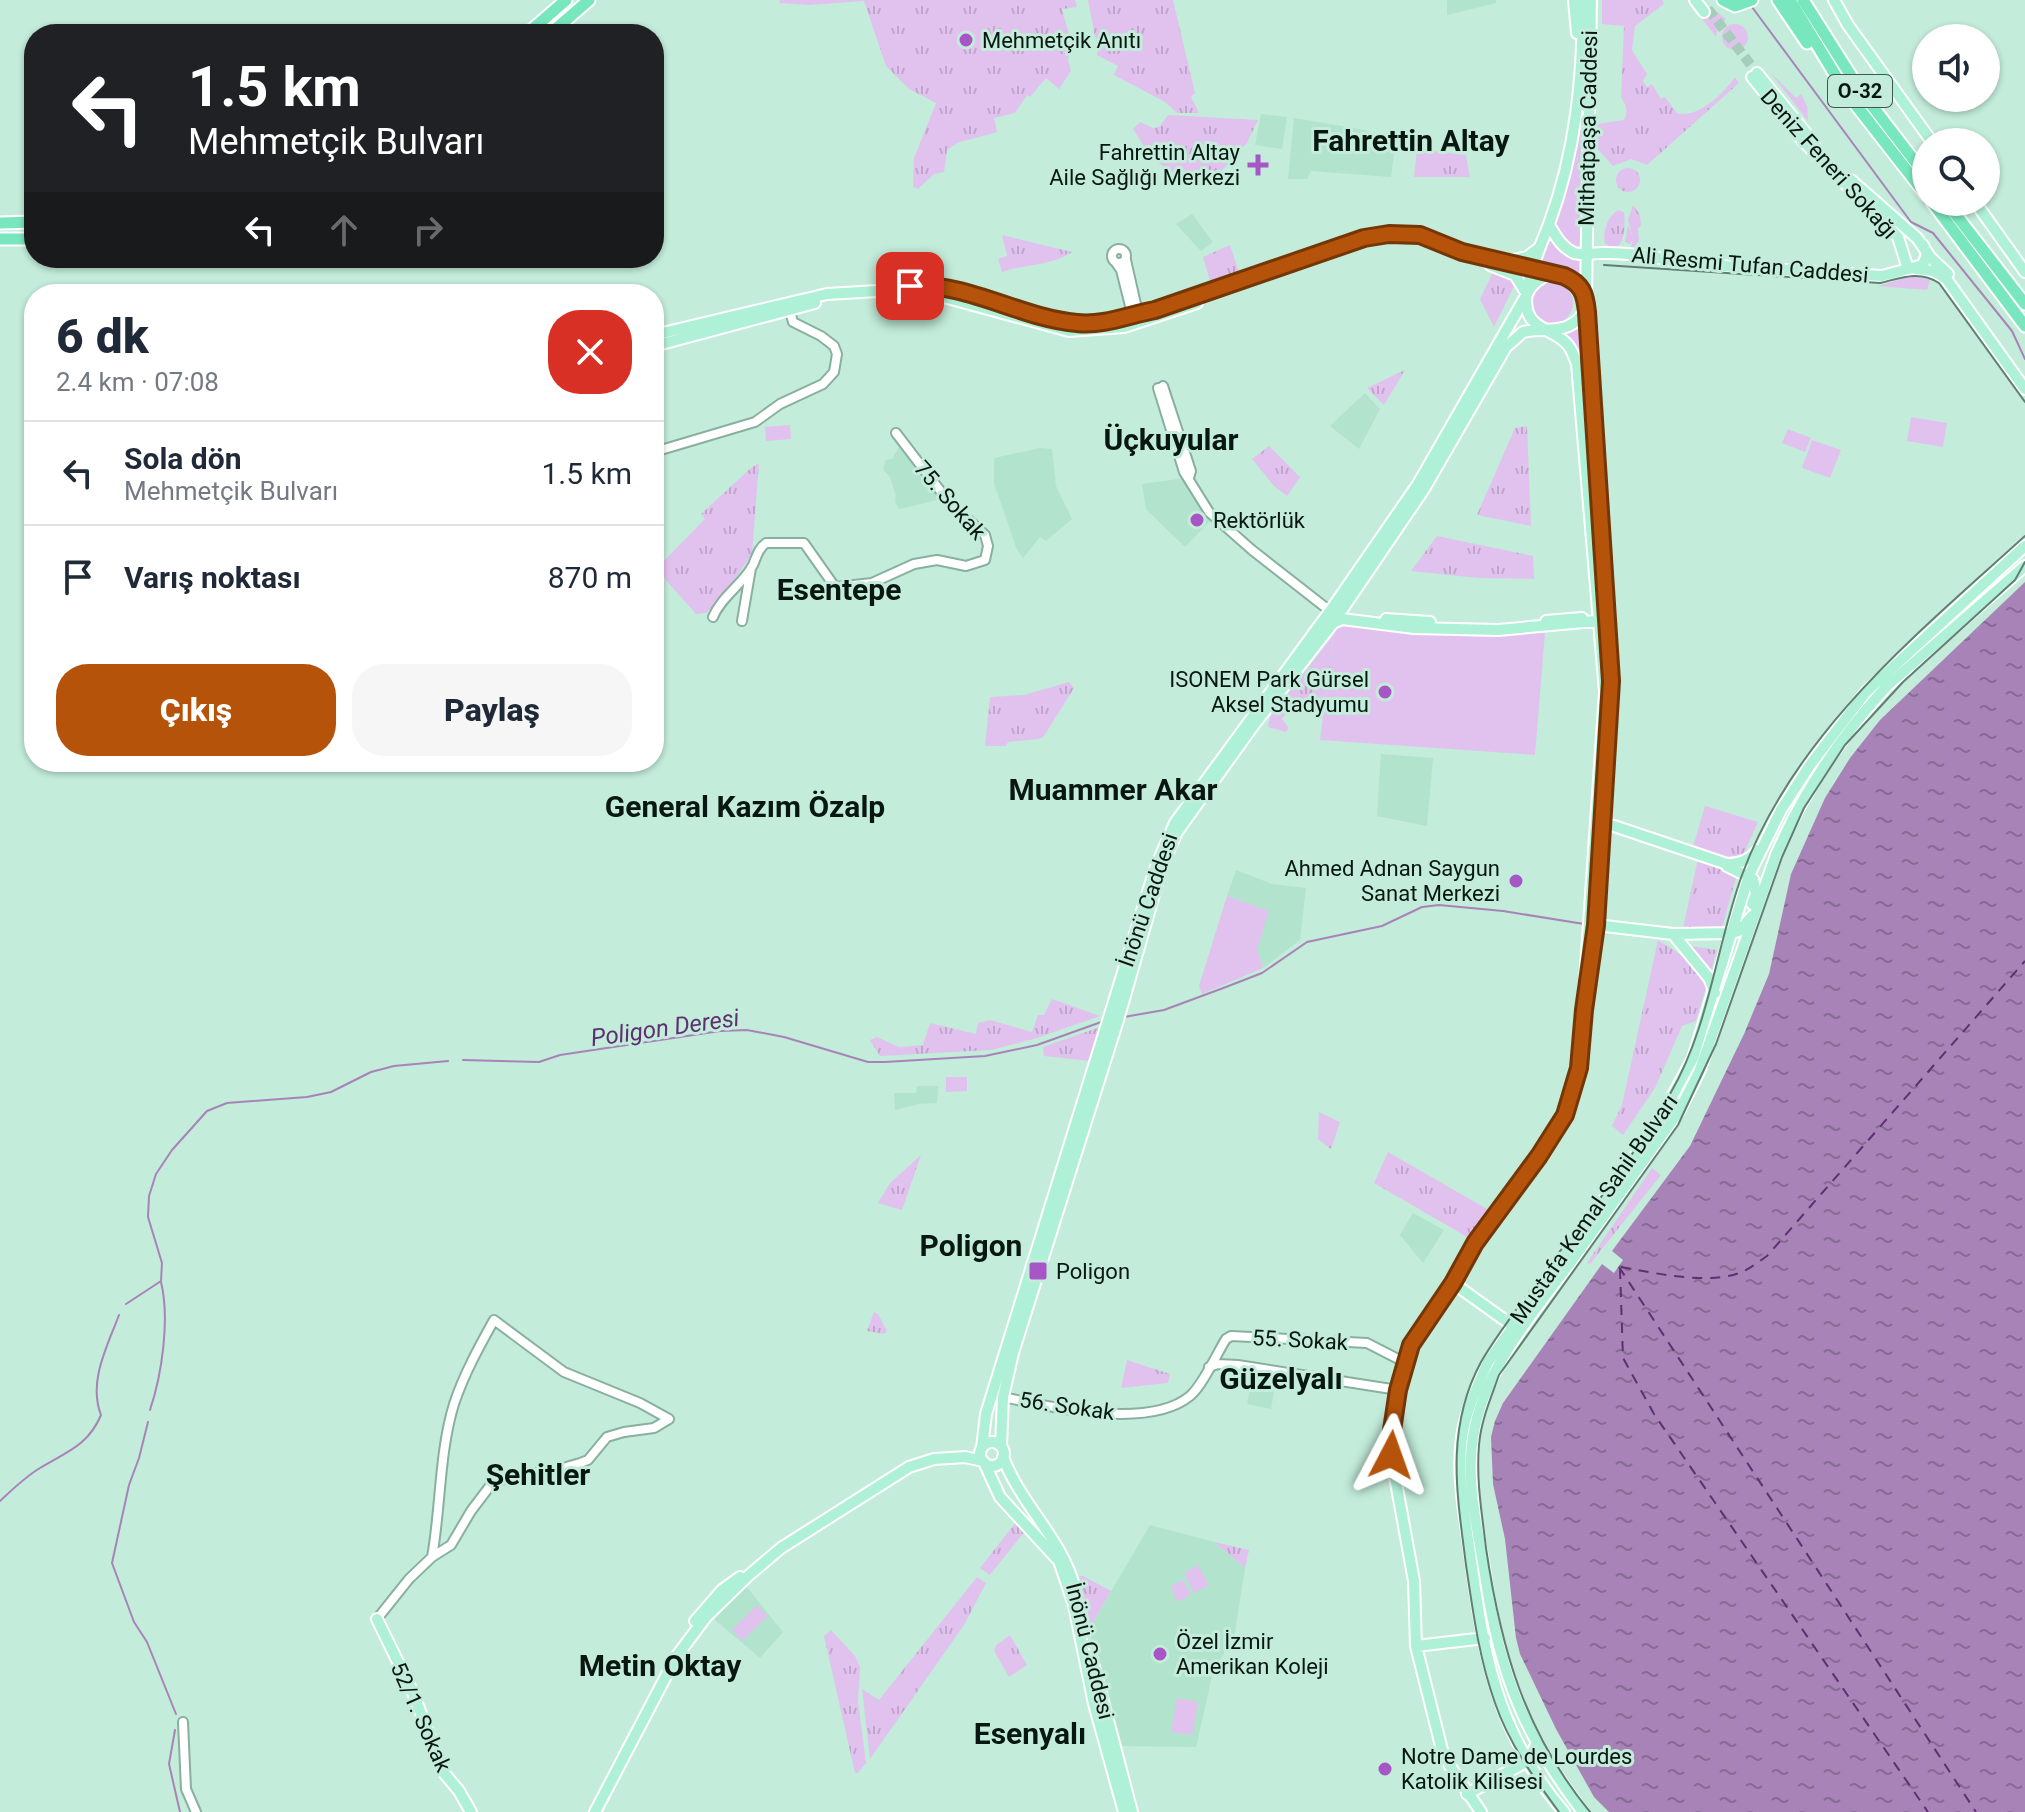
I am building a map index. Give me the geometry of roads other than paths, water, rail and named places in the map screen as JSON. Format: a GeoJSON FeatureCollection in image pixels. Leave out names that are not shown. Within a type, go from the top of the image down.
{"type":"FeatureCollection","features":[{"type":"Feature","properties":{"kind":"highway"},"geometry":{"type":"LineString","coordinates":[[538,24],[566,0]]}},
{"type":"Feature","properties":{"kind":"highway"},"geometry":{"type":"LineString","coordinates":[[561,24],[589,0]]}},
{"type":"Feature","properties":{"kind":"highway"},"geometry":{"type":"LineString","coordinates":[[1723,0],[1735,6],[1752,0]]}},
{"type":"Feature","properties":{"kind":"highway"},"geometry":{"type":"LineString","coordinates":[[1778,0],[1814,53],[1845,91]]}},
{"type":"Feature","properties":{"kind":"highway","name":"O-32"},"geometry":{"type":"LineString","coordinates":[[1790,0],[1845,91],[1912,177]]}},
{"type":"Feature","properties":{"kind":"highway","name":"O-32"},"geometry":{"type":"LineString","coordinates":[[1803,0],[1860,90],[1912,158]]}},
{"type":"Feature","properties":{"kind":"highway"},"geometry":{"type":"LineString","coordinates":[[1942,216],[2025,326]]}},
{"type":"Feature","properties":{"kind":"highway"},"geometry":{"type":"LineString","coordinates":[[1957,216],[2025,304]]}},
{"type":"Feature","properties":{"kind":"highway"},"geometry":{"type":"LineString","coordinates":[[0,223],[24,222]]}},
{"type":"Feature","properties":{"kind":"highway"},"geometry":{"type":"LineString","coordinates":[[0,239],[24,239]]}},
{"type":"Feature","properties":{"kind":"main road"},"geometry":{"type":"LineString","coordinates":[[1574,0],[1578,41],[1577,115]]}},
{"type":"Feature","properties":{"kind":"main road","name":"Mithatpaşa Caddesi"},"geometry":{"type":"LineString","coordinates":[[1527,294],[1568,163],[1577,115],[1583,48],[1583,0]]}},
{"type":"Feature","properties":{"kind":"main road","name":"Mithatpaşa Caddesi"},"geometry":{"type":"LineString","coordinates":[[1586,299],[1587,145],[1594,0]]}},
{"type":"Feature","properties":{"kind":"main road"},"geometry":{"type":"LineString","coordinates":[[1695,0],[1705,7]]}},
{"type":"Feature","properties":{"kind":"main road"},"geometry":{"type":"LineString","coordinates":[[1834,0],[1848,25],[1922,128]]}},
{"type":"Feature","properties":{"kind":"main road","name":"Deniz Feneri Sokağı"},"geometry":{"type":"LineString","coordinates":[[1913,269],[1904,262],[1898,237],[1802,140],[1754,75],[1808,136],[1923,245],[1931,258],[1964,292],[2025,379]]}},
{"type":"Feature","properties":{"kind":"main road"},"geometry":{"type":"LineString","coordinates":[[1985,216],[2025,272]]}},
{"type":"Feature","properties":{"kind":"main road"},"geometry":{"type":"LineString","coordinates":[[1549,225],[1562,245],[1586,255]]}},
{"type":"Feature","properties":{"kind":"main road"},"geometry":{"type":"LineString","coordinates":[[664,333],[850,296],[940,296],[1069,331],[1124,327],[1364,238],[1405,234],[1420,235],[1462,252],[1559,275],[1578,283],[1586,299],[1603,620]]}},
{"type":"Feature","properties":{"kind":"main road"},"geometry":{"type":"LineString","coordinates":[[664,343],[789,308],[827,294],[926,285],[1074,323],[1117,321],[1373,242],[1413,239],[1508,270],[1519,279],[1527,294],[1527,312],[1532,320],[1567,343],[1577,364],[1589,525],[1611,694],[1579,1068],[1565,1115],[1475,1243],[1453,1283],[1421,1327],[1404,1362],[1391,1437],[1391,1455],[1414,1581],[1416,1646],[1442,1750],[1481,1812]]}},
{"type":"Feature","properties":{"kind":"main road","name":"Deniz Feneri Sokağı"},"geometry":{"type":"LineString","coordinates":[[1903,252],[1911,241],[1923,245]]}},
{"type":"Feature","properties":{"kind":"main road"},"geometry":{"type":"LineString","coordinates":[[1913,269],[1925,262],[1927,254],[1923,245]]}},
{"type":"Feature","properties":{"kind":"main road"},"geometry":{"type":"LineString","coordinates":[[1504,262],[1527,257],[1539,248]]}},
{"type":"Feature","properties":{"kind":"main road","name":"Ali Resmi Tufan Caddesi"},"geometry":{"type":"LineString","coordinates":[[1586,255],[1600,252],[1690,264],[1882,276],[1913,269]]}},
{"type":"Feature","properties":{"kind":"main road"},"geometry":{"type":"LineString","coordinates":[[1913,269],[1930,269],[1947,280],[2025,389]]}},
{"type":"Feature","properties":{"kind":"main road"},"geometry":{"type":"LineString","coordinates":[[1527,294],[1536,281],[1559,275]]}},
{"type":"Feature","properties":{"kind":"main road","name":"İnönü Caddesi"},"geometry":{"type":"LineString","coordinates":[[1124,1812],[1094,1704],[1074,1605],[1059,1561],[1000,1497],[982,1456],[986,1414],[1156,866],[1175,823],[1338,611],[1418,484],[1527,294]]}},
{"type":"Feature","properties":{"kind":"main road"},"geometry":{"type":"LineString","coordinates":[[1548,330],[1576,322],[1583,312],[1586,299]]}},
{"type":"Feature","properties":{"kind":"main road"},"geometry":{"type":"LineString","coordinates":[[1135,314],[1151,319]]}},
{"type":"Feature","properties":{"kind":"main road"},"geometry":{"type":"LineString","coordinates":[[1124,327],[1135,314]]}},
{"type":"Feature","properties":{"kind":"main road","name":"İnönü Caddesi"},"geometry":{"type":"LineString","coordinates":[[1132,1812],[1071,1572],[1011,1480],[1002,1452],[1003,1397],[1027,1305],[1118,1020],[1163,863],[1185,821],[1424,489],[1506,347],[1523,332],[1548,330]]}},
{"type":"Feature","properties":{"kind":"main road","name":"Mustafa Kemal Sahil Bulvarı"},"geometry":{"type":"LineString","coordinates":[[1564,1812],[1528,1761],[1503,1709],[1481,1638],[1461,1487],[1462,1440],[1473,1395],[1488,1362],[1657,1125],[1693,1058],[1749,875],[1778,815],[1810,765],[1866,692],[2025,546]]}},
{"type":"Feature","properties":{"kind":"main road","name":"Mustafa Kemal Sahil Bulvarı"},"geometry":{"type":"LineString","coordinates":[[1583,1812],[1537,1743],[1516,1704],[1492,1620],[1471,1478],[1473,1437],[1490,1382],[1516,1337],[1679,1111],[1699,1072],[1779,848],[1813,781],[1887,686],[2025,566]]}},
{"type":"Feature","properties":{"kind":"main road"},"geometry":{"type":"LineString","coordinates":[[1338,611],[1373,618],[1447,623],[1539,625],[1603,620]]}},
{"type":"Feature","properties":{"kind":"main road"},"geometry":{"type":"LineString","coordinates":[[1778,815],[1763,851],[1764,857],[1772,858],[1779,848]]}},
{"type":"Feature","properties":{"kind":"main road"},"geometry":{"type":"LineString","coordinates":[[1600,828],[1614,826],[1710,859],[1749,875],[1755,883],[1756,894],[1728,976],[1723,1008]]}},
{"type":"Feature","properties":{"kind":"main road"},"geometry":{"type":"LineString","coordinates":[[1710,859],[1737,864],[1750,859],[1764,842]]}},
{"type":"Feature","properties":{"kind":"main road"},"geometry":{"type":"LineString","coordinates":[[1593,923],[1673,934],[1732,933],[1746,925],[1761,900]]}},
{"type":"Feature","properties":{"kind":"main road"},"geometry":{"type":"LineString","coordinates":[[1673,934],[1709,978],[1715,993]]}},
{"type":"Feature","properties":{"kind":"main road"},"geometry":{"type":"LineString","coordinates":[[1453,1283],[1513,1326]]}},
{"type":"Feature","properties":{"kind":"main road"},"geometry":{"type":"LineString","coordinates":[[588,1812],[670,1655],[722,1590],[909,1467],[934,1459],[982,1456],[994,1466],[1002,1452],[991,1443],[982,1456]]}},
{"type":"Feature","properties":{"kind":"main road"},"geometry":{"type":"LineString","coordinates":[[595,1812],[676,1657],[706,1617],[775,1554]]}},
{"type":"Feature","properties":{"kind":"main road","name":"52/1. Sokak"},"geometry":{"type":"LineString","coordinates":[[377,1619],[413,1693],[444,1773],[471,1812]]}},
{"type":"Feature","properties":{"kind":"main road"},"geometry":{"type":"LineString","coordinates":[[1416,1646],[1481,1638],[1488,1640],[1516,1704]]}},
{"type":"Feature","properties":{"kind":"main road"},"geometry":{"type":"LineString","coordinates":[[1467,1794],[1528,1761],[1537,1743]]}},
{"type":"Feature","properties":{"kind":"street"},"geometry":{"type":"LineString","coordinates":[[1117,249],[1124,251],[1135,314],[1121,270],[1112,257],[1117,249]]}},
{"type":"Feature","properties":{"kind":"street"},"geometry":{"type":"LineString","coordinates":[[1116,263],[1126,260]]}},
{"type":"Feature","properties":{"kind":"street"},"geometry":{"type":"LineString","coordinates":[[664,449],[755,422],[780,404],[823,384],[834,372],[837,354],[834,346],[793,322],[789,308]]}},
{"type":"Feature","properties":{"kind":"street"},"geometry":{"type":"LineString","coordinates":[[1161,387],[1191,471],[1189,478],[1211,514],[1252,550],[1338,611]]}},
{"type":"Feature","properties":{"kind":"street","name":"75. Sokak"},"geometry":{"type":"LineString","coordinates":[[751,568],[756,555],[766,543],[804,543],[835,587],[872,583],[914,564],[937,560],[966,566],[985,560],[988,546],[985,535],[948,501],[896,433]]}},
{"type":"Feature","properties":{"kind":"street"},"geometry":{"type":"LineString","coordinates":[[713,617],[751,568]]}},
{"type":"Feature","properties":{"kind":"street"},"geometry":{"type":"LineString","coordinates":[[742,621],[751,568]]}},
{"type":"Feature","properties":{"kind":"street"},"geometry":{"type":"LineString","coordinates":[[377,1619],[409,1579],[432,1557],[451,1545],[493,1482],[580,1463],[588,1460],[607,1437],[654,1428],[669,1419],[640,1403],[564,1372],[494,1320],[468,1368],[454,1405],[444,1455],[432,1557]]}},
{"type":"Feature","properties":{"kind":"street","name":"55. Sokak"},"geometry":{"type":"LineString","coordinates":[[1208,1367],[1231,1336],[1367,1343],[1404,1362]]}},
{"type":"Feature","properties":{"kind":"street"},"geometry":{"type":"LineString","coordinates":[[1208,1367],[1238,1365],[1398,1390]]}},
{"type":"Feature","properties":{"kind":"street","name":"56. Sokak"},"geometry":{"type":"LineString","coordinates":[[1003,1397],[1076,1411],[1121,1415],[1173,1406],[1194,1393],[1208,1367]]}},
{"type":"Feature","properties":{"kind":"street"},"geometry":{"type":"LineString","coordinates":[[183,1722],[186,1789],[196,1812]]}},
{"type":"Feature","properties":{"kind":"water"},"geometry":{"type":"Polygon","coordinates":[[[2025,582],[2025,1812],[1609,1812],[1594,1797],[1556,1729],[1520,1654],[1505,1539],[1493,1484],[1491,1437],[1495,1421],[1503,1403],[1602,1264],[1614,1273],[1623,1260],[1612,1251],[1690,1146],[1769,974],[1791,874],[1825,798],[1850,758],[1880,720],[2025,582]]]}},
{"type":"Feature","properties":{"kind":"waterway"},"geometry":{"type":"LineString","coordinates":[[1752,7],[1911,222],[1933,233],[2012,331],[2025,359]]}},
{"type":"Feature","properties":{"kind":"waterway","name":"Poligon Deresi"},"geometry":{"type":"LineString","coordinates":[[1124,1017],[1164,1010],[1262,973],[1307,942],[1382,926],[1422,907],[1439,905],[1503,911],[1584,924]]}},
{"type":"Feature","properties":{"kind":"waterway","name":"Poligon Deresi"},"geometry":{"type":"LineString","coordinates":[[463,1060],[539,1062],[560,1055],[720,1031],[747,1030],[784,1037],[868,1062],[985,1056],[1037,1045],[1104,1021]]}},
{"type":"Feature","properties":{"kind":"waterway","name":"Poligon Deresi"},"geometry":{"type":"LineString","coordinates":[[126,1304],[161,1281],[162,1263],[148,1217],[149,1196],[156,1174],[172,1150],[207,1111],[227,1103],[307,1097],[331,1092],[371,1072],[394,1066],[448,1061]]}},
{"type":"Feature","properties":{"kind":"waterway"},"geometry":{"type":"LineString","coordinates":[[150,1410],[163,1346],[165,1313],[161,1282]]}},
{"type":"Feature","properties":{"kind":"waterway","name":"Poligon Deresi"},"geometry":{"type":"LineString","coordinates":[[0,1501],[29,1475],[83,1441],[96,1426],[101,1415],[98,1377],[119,1315]]}},
{"type":"Feature","properties":{"kind":"waterway"},"geometry":{"type":"LineString","coordinates":[[148,1422],[129,1485],[112,1563],[134,1622],[147,1642],[176,1714]]}},
{"type":"Feature","properties":{"kind":"waterway"},"geometry":{"type":"LineString","coordinates":[[175,1730],[169,1764],[180,1812]]}},
{"type":"Feature","properties":{"kind":"tunnel"},"geometry":{"type":"LineString","coordinates":[[1708,9],[1757,73]]}},
{"type":"Feature","properties":{"kind":"tram line"},"geometry":{"type":"LineString","coordinates":[[1604,265],[1880,283],[1910,276],[1932,279],[1939,283],[2025,402]]}},
{"type":"Feature","properties":{"kind":"tram line"},"geometry":{"type":"LineString","coordinates":[[1559,1812],[1507,1733],[1489,1686],[1481,1652],[1457,1487],[1458,1437],[1470,1387],[1499,1333],[1622,1169],[1670,1094],[1703,1015],[1742,875],[1765,824],[1793,776],[1862,689],[2025,536]]}},
{"type":"Feature","properties":{"kind":"tram line"},"geometry":{"type":"LineString","coordinates":[[1590,1812],[1548,1751],[1532,1720],[1508,1655],[1492,1585],[1480,1497],[1478,1458],[1484,1418],[1499,1375],[1678,1125],[1716,1044],[1782,857],[1804,808],[1845,745],[1903,682],[2015,580],[2025,562]]}},
{"type":"Feature","properties":{"kind":"place","name":"Mehmetçik Anıtı"},"geometry":{"type":"Point","coordinates":[966,40]}},
{"type":"Feature","properties":{"kind":"place","name":"Fahrettin Altay Aile Sağlığı Merkezi"},"geometry":{"type":"Point","coordinates":[1258,165]}},
{"type":"Feature","properties":{"kind":"place","name":"Rektörlük"},"geometry":{"type":"Point","coordinates":[1197,520]}},
{"type":"Feature","properties":{"kind":"place","name":"ISONEM Park Gürsel Aksel Stadyumu"},"geometry":{"type":"Point","coordinates":[1385,692]}},
{"type":"Feature","properties":{"kind":"place","name":"Ahmed Adnan Saygun Sanat Merkezi"},"geometry":{"type":"Point","coordinates":[1516,881]}},
{"type":"Feature","properties":{"kind":"place","name":"Poligon"},"geometry":{"type":"Point","coordinates":[1038,1271]}},
{"type":"Feature","properties":{"kind":"place","name":"Özel İzmir Amerikan Koleji"},"geometry":{"type":"Point","coordinates":[1160,1654]}},
{"type":"Feature","properties":{"kind":"place","name":"Notre Dame de Lourdes Katolik Kilisesi"},"geometry":{"type":"Point","coordinates":[1385,1769]}},
{"type":"Feature","properties":{"kind":"district","name":"Fahrettin Altay"},"geometry":{"type":"Point","coordinates":[1411,140]}},
{"type":"Feature","properties":{"kind":"district","name":"Üçkuyular"},"geometry":{"type":"Point","coordinates":[1171,439]}},
{"type":"Feature","properties":{"kind":"district","name":"Esentepe"},"geometry":{"type":"Point","coordinates":[839,589]}},
{"type":"Feature","properties":{"kind":"district","name":"Muammer Akar"},"geometry":{"type":"Point","coordinates":[1113,789]}},
{"type":"Feature","properties":{"kind":"district","name":"General Kazım Özalp"},"geometry":{"type":"Point","coordinates":[745,806]}},
{"type":"Feature","properties":{"kind":"district","name":"Poligon"},"geometry":{"type":"Point","coordinates":[971,1245]}},
{"type":"Feature","properties":{"kind":"district","name":"Güzelyalı"},"geometry":{"type":"Point","coordinates":[1281,1378]}},
{"type":"Feature","properties":{"kind":"district","name":"Şehitler"},"geometry":{"type":"Point","coordinates":[538,1474]}},
{"type":"Feature","properties":{"kind":"district","name":"Metin Oktay"},"geometry":{"type":"Point","coordinates":[660,1665]}},
{"type":"Feature","properties":{"kind":"district","name":"Esenyalı"},"geometry":{"type":"Point","coordinates":[1030,1733]}}]}
